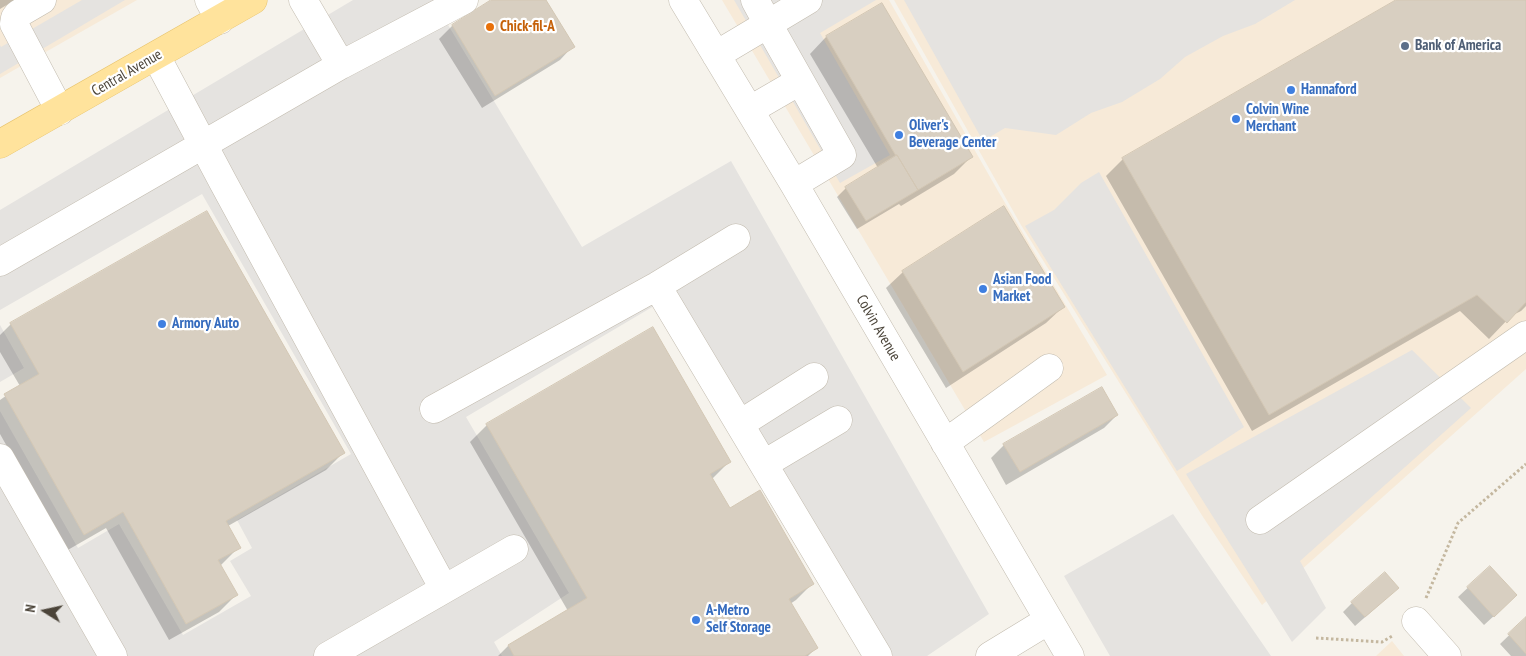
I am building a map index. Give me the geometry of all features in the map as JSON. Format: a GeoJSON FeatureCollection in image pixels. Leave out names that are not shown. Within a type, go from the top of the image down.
{"type":"FeatureCollection","features":[{"type":"Feature","properties":{"kind":"main road","name":"Central Avenue"},"geometry":{"type":"LineString","coordinates":[[0,144],[156,56],[214,10],[253,0]]}},
{"type":"Feature","properties":{"kind":"street"},"geometry":{"type":"LineString","coordinates":[[42,0],[18,14],[14,24],[60,110]]}},
{"type":"Feature","properties":{"kind":"street"},"geometry":{"type":"LineString","coordinates":[[303,0],[341,65]]}},
{"type":"Feature","properties":{"kind":"street"},"geometry":{"type":"LineString","coordinates":[[0,262],[341,65],[464,0]]}},
{"type":"Feature","properties":{"kind":"street","name":"Colvin Avenue"},"geometry":{"type":"LineString","coordinates":[[684,0],[1070,656]]}},
{"type":"Feature","properties":{"kind":"street"},"geometry":{"type":"LineString","coordinates":[[755,0],[842,155],[794,184]]}},
{"type":"Feature","properties":{"kind":"street"},"geometry":{"type":"LineString","coordinates":[[716,55],[808,0]]}},
{"type":"Feature","properties":{"kind":"street"},"geometry":{"type":"LineString","coordinates":[[156,56],[222,182],[444,589]]}},
{"type":"Feature","properties":{"kind":"street"},"geometry":{"type":"LineString","coordinates":[[750,110],[800,81]]}},
{"type":"Feature","properties":{"kind":"street"},"geometry":{"type":"LineString","coordinates":[[434,408],[657,286],[736,238]]}},
{"type":"Feature","properties":{"kind":"street"},"geometry":{"type":"LineString","coordinates":[[657,286],[878,656]]}},
{"type":"Feature","properties":{"kind":"street"},"geometry":{"type":"LineString","coordinates":[[1260,520],[1526,335]]}},
{"type":"Feature","properties":{"kind":"street"},"geometry":{"type":"LineString","coordinates":[[946,443],[1049,368]]}},
{"type":"Feature","properties":{"kind":"street"},"geometry":{"type":"LineString","coordinates":[[740,424],[814,377]]}},
{"type":"Feature","properties":{"kind":"street"},"geometry":{"type":"LineString","coordinates":[[764,464],[838,420]]}},
{"type":"Feature","properties":{"kind":"street"},"geometry":{"type":"LineString","coordinates":[[0,458],[113,656]]}},
{"type":"Feature","properties":{"kind":"street"},"geometry":{"type":"LineString","coordinates":[[336,654],[514,549]]}},
{"type":"Feature","properties":{"kind":"street"},"geometry":{"type":"LineString","coordinates":[[990,656],[1049,620]]}},
{"type":"Feature","properties":{"kind":"street"},"geometry":{"type":"LineString","coordinates":[[1416,621],[1448,656]]}},
{"type":"Feature","properties":{"kind":"path"},"geometry":{"type":"LineString","coordinates":[[1316,638],[1382,642],[1416,621],[1458,523],[1526,464]]}},
{"type":"Feature","properties":{"kind":"shaded area"},"geometry":{"type":"Polygon","coordinates":[[[0,0],[137,0],[0,78],[0,0]]]}},
{"type":"Feature","properties":{"kind":"shaded area"},"geometry":{"type":"Polygon","coordinates":[[[82,0],[125,0],[0,74],[0,45],[1,47],[82,0]]]}},
{"type":"Feature","properties":{"kind":"shaded area"},"geometry":{"type":"Polygon","coordinates":[[[353,0],[433,0],[582,247],[731,161],[989,614],[927,656],[893,656],[676,293],[466,417],[569,593],[494,642],[502,656],[0,656],[0,411],[78,548],[119,524],[183,635],[251,596],[230,561],[252,548],[237,520],[351,454],[202,194],[0,310],[0,210],[353,0]]]}},
{"type":"Feature","properties":{"kind":"shaded area"},"geometry":{"type":"Polygon","coordinates":[[[722,0],[889,0],[998,191],[1107,375],[984,442],[722,0]]]}},
{"type":"Feature","properties":{"kind":"shaded area"},"geometry":{"type":"Polygon","coordinates":[[[734,0],[876,0],[820,33],[890,155],[840,183],[734,0]]]}},
{"type":"Feature","properties":{"kind":"shaded area"},"geometry":{"type":"Polygon","coordinates":[[[894,0],[1526,0],[1526,369],[1262,605],[1203,517],[1021,225],[894,0]]]}},
{"type":"Feature","properties":{"kind":"shaded area"},"geometry":{"type":"Polygon","coordinates":[[[904,0],[1295,0],[1255,24],[1223,36],[1185,57],[1160,79],[1122,102],[1091,113],[1056,135],[1005,128],[983,141],[904,0]]]}},
{"type":"Feature","properties":{"kind":"shaded area"},"geometry":{"type":"Polygon","coordinates":[[[1099,172],[1244,427],[1177,471],[1025,226],[1054,210],[1081,183],[1099,172]]]}},
{"type":"Feature","properties":{"kind":"shaded area"},"geometry":{"type":"Polygon","coordinates":[[[0,325],[24,368],[0,382],[0,325]]]}},
{"type":"Feature","properties":{"kind":"shaded area"},"geometry":{"type":"Polygon","coordinates":[[[1412,350],[1471,408],[1300,561],[1326,608],[1292,642],[1186,474],[1412,350]]]}},
{"type":"Feature","properties":{"kind":"shaded area"},"geometry":{"type":"Polygon","coordinates":[[[1173,514],[1271,656],[1110,656],[1064,576],[1173,514]]]}},
{"type":"Feature","properties":{"kind":"shaded area"},"geometry":{"type":"Polygon","coordinates":[[[1392,641],[1404,656],[1376,656],[1392,641]]]}},
{"type":"Feature","properties":{"kind":"building"},"geometry":{"type":"Polygon","coordinates":[[[491,0],[546,0],[575,47],[495,96],[452,25],[491,0]]]}},
{"type":"Feature","properties":{"kind":"building"},"geometry":{"type":"Polygon","coordinates":[[[1396,0],[1526,0],[1526,302],[1507,323],[1477,295],[1269,415],[1122,158],[1396,0]]]}},
{"type":"Feature","properties":{"kind":"building"},"geometry":{"type":"Polygon","coordinates":[[[882,3],[973,157],[918,190],[826,36],[882,3]]]}},
{"type":"Feature","properties":{"kind":"building"},"geometry":{"type":"Polygon","coordinates":[[[897,155],[918,190],[866,221],[845,187],[897,155]]]}},
{"type":"Feature","properties":{"kind":"building","name":"Asian Food Market"},"geometry":{"type":"Polygon","coordinates":[[[1004,206],[1065,307],[963,372],[902,271],[1004,206]]]}},
{"type":"Feature","properties":{"kind":"building"},"geometry":{"type":"Polygon","coordinates":[[[207,211],[345,453],[226,521],[241,548],[218,560],[238,595],[186,624],[123,512],[84,535],[4,394],[39,374],[10,323],[207,211]]]}},
{"type":"Feature","properties":{"kind":"building"},"geometry":{"type":"Polygon","coordinates":[[[653,327],[731,462],[710,474],[730,508],[760,490],[814,584],[789,599],[818,648],[805,656],[514,656],[508,645],[587,598],[486,424],[653,327]]]}},
{"type":"Feature","properties":{"kind":"building"},"geometry":{"type":"Polygon","coordinates":[[[1102,387],[1118,415],[1020,472],[1003,444],[1102,387]]]}},
{"type":"Feature","properties":{"kind":"building"},"geometry":{"type":"Polygon","coordinates":[[[1490,566],[1517,595],[1494,617],[1467,587],[1490,566]]]}},
{"type":"Feature","properties":{"kind":"building"},"geometry":{"type":"Polygon","coordinates":[[[1385,572],[1399,588],[1365,617],[1351,602],[1385,572]]]}},
{"type":"Feature","properties":{"kind":"building"},"geometry":{"type":"Polygon","coordinates":[[[1526,617],[1526,654],[1508,634],[1526,617]]]}},
{"type":"Feature","properties":{"kind":"place","name":"Chick-fil-A"},"geometry":{"type":"Point","coordinates":[490,27]}},
{"type":"Feature","properties":{"kind":"place","name":"Bank of America"},"geometry":{"type":"Point","coordinates":[1405,46]}},
{"type":"Feature","properties":{"kind":"place","name":"Hannaford"},"geometry":{"type":"Point","coordinates":[1291,90]}},
{"type":"Feature","properties":{"kind":"place","name":"Colvin Wine Merchant"},"geometry":{"type":"Point","coordinates":[1236,119]}},
{"type":"Feature","properties":{"kind":"place","name":"Oliver's Beverage Center"},"geometry":{"type":"Point","coordinates":[899,135]}},
{"type":"Feature","properties":{"kind":"place","name":"Asian Food Market"},"geometry":{"type":"Point","coordinates":[983,289]}},
{"type":"Feature","properties":{"kind":"place","name":"Armory Auto"},"geometry":{"type":"Point","coordinates":[162,324]}},
{"type":"Feature","properties":{"kind":"place","name":"A-Metro Self Storage"},"geometry":{"type":"Point","coordinates":[696,620]}}]}
